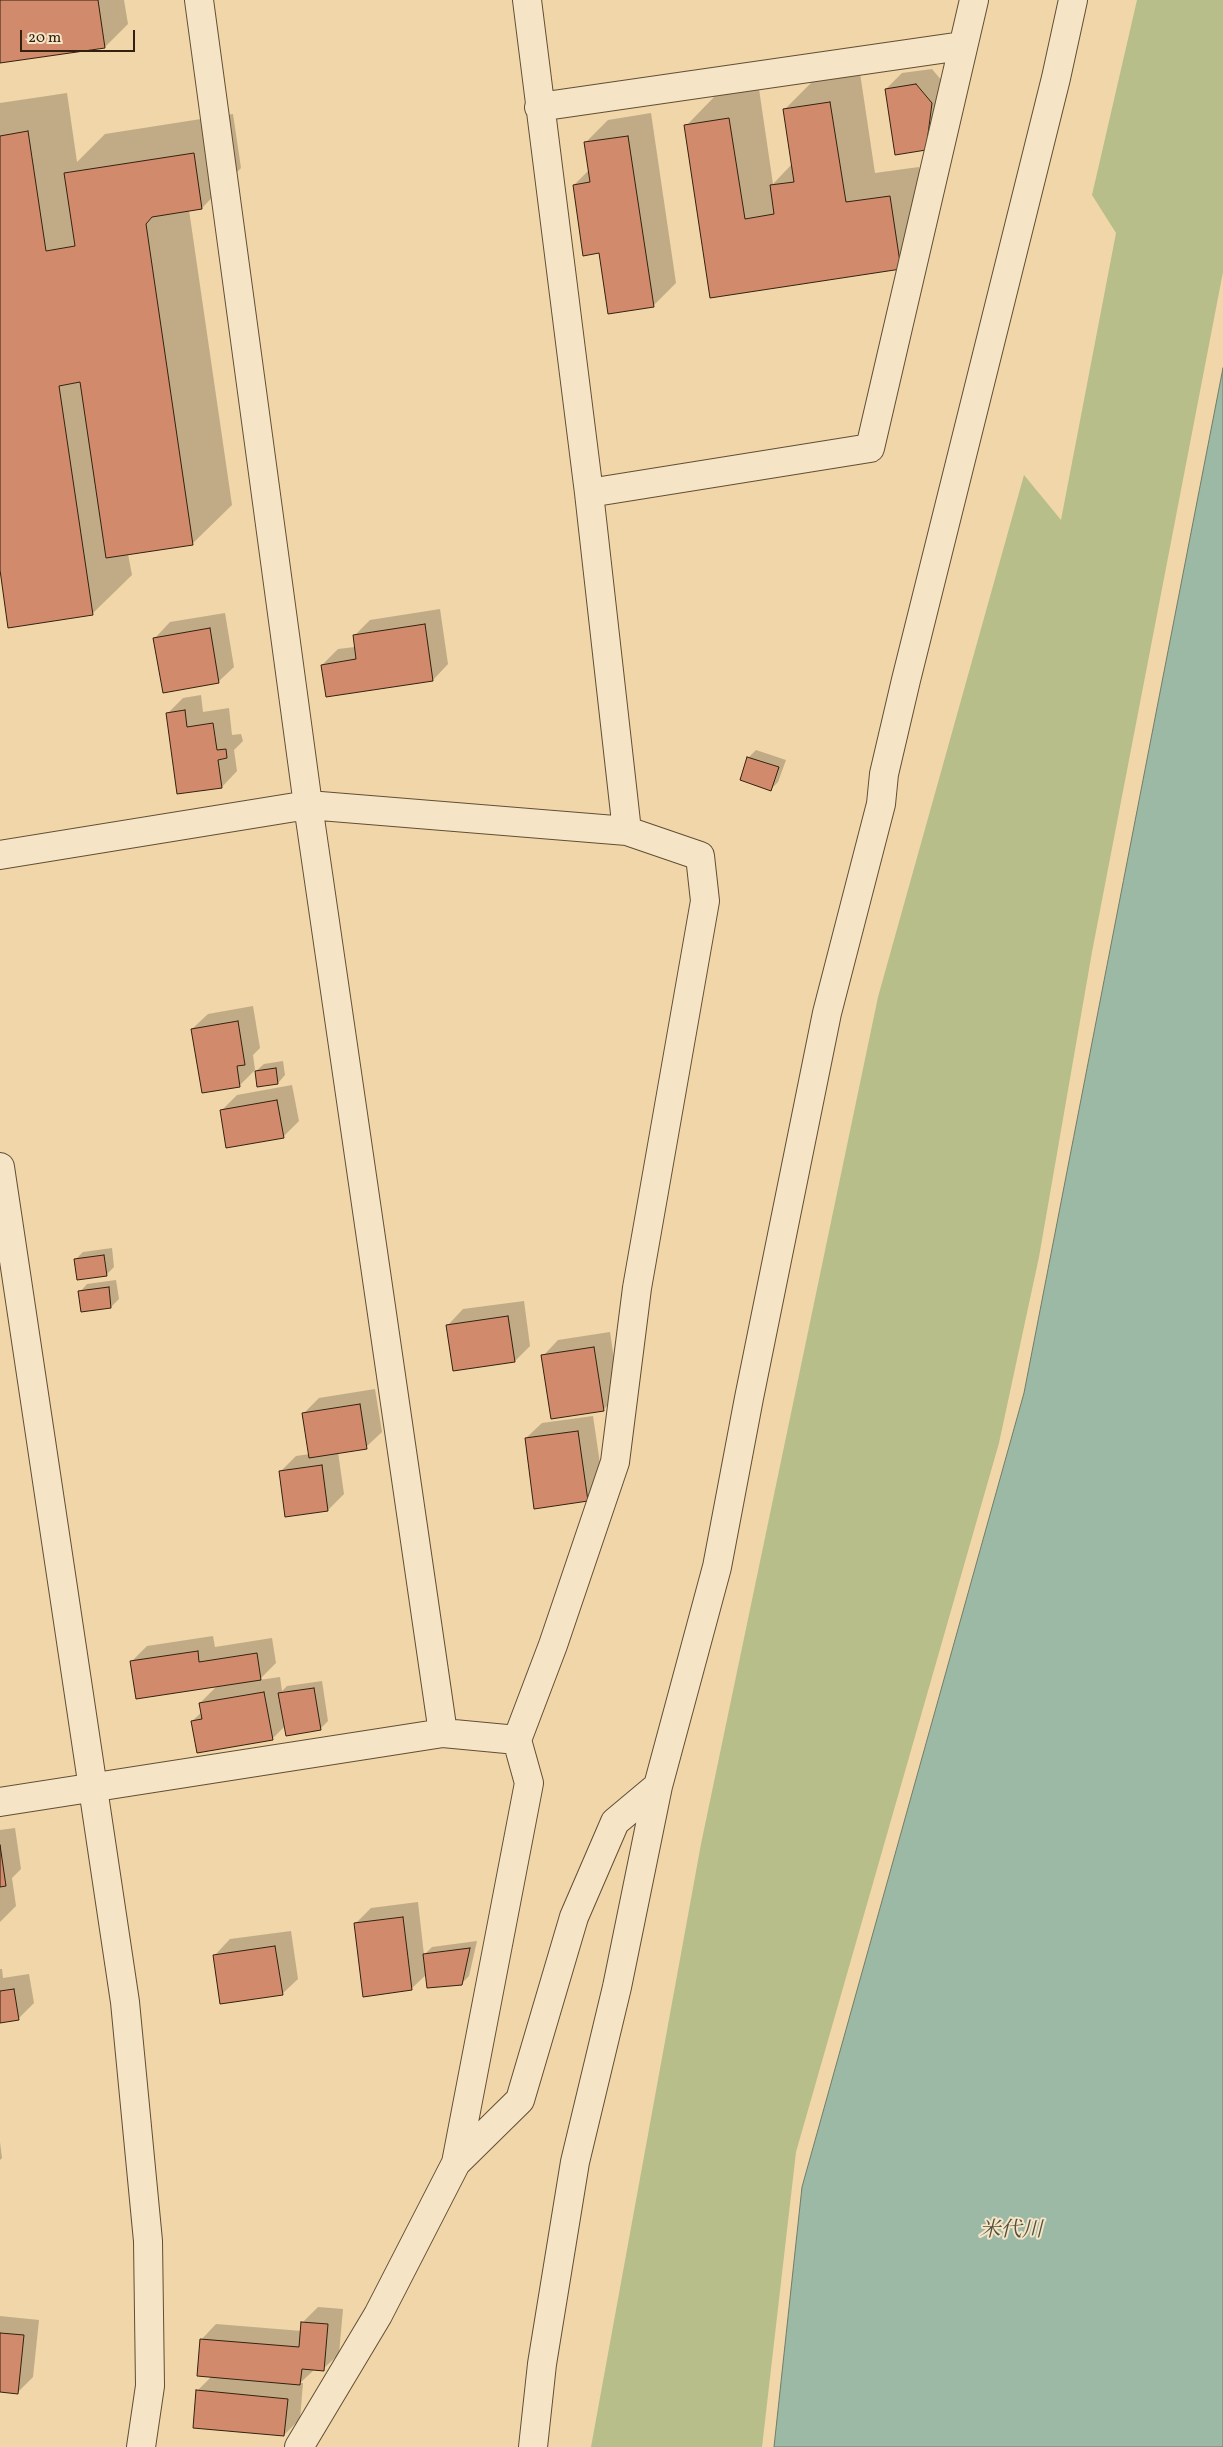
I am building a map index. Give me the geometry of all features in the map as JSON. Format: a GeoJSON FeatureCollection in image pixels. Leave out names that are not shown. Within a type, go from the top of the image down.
{"type":"FeatureCollection","features":[{"type":"Feature","properties":{"kind":"street"},"geometry":{"type":"LineString","coordinates":[[199,0],[308,806],[443,1733]]}},
{"type":"Feature","properties":{"kind":"street"},"geometry":{"type":"LineString","coordinates":[[527,0],[589,492],[627,830]]}},
{"type":"Feature","properties":{"kind":"street"},"geometry":{"type":"LineString","coordinates":[[589,492],[870,448],[974,0]]}},
{"type":"Feature","properties":{"kind":"street"},"geometry":{"type":"LineString","coordinates":[[533,2447],[542,2364],[575,2162],[617,1987],[658,1786],[718,1567],[751,1388],[827,1013],[881,804],[884,774],[906,680],[1056,78],[1073,0]]}},
{"type":"Feature","properties":{"kind":"street"},"geometry":{"type":"LineString","coordinates":[[539,107],[962,46]]}},
{"type":"Feature","properties":{"kind":"street"},"geometry":{"type":"LineString","coordinates":[[0,855],[308,806],[627,830],[700,856],[705,901],[637,1288],[615,1462],[553,1645],[517,1740],[529,1783],[456,2163],[378,2315],[299,2447]]}},
{"type":"Feature","properties":{"kind":"street"},"geometry":{"type":"LineString","coordinates":[[0,1168],[126,2002],[148,2241],[150,2386],[141,2447]]}},
{"type":"Feature","properties":{"kind":"street"},"geometry":{"type":"LineString","coordinates":[[0,1802],[443,1733],[517,1740]]}},
{"type":"Feature","properties":{"kind":"street"},"geometry":{"type":"LineString","coordinates":[[456,2163],[520,2100],[574,1917],[615,1822],[658,1786]]}},
{"type":"Feature","properties":{"kind":"green space"},"geometry":{"type":"Polygon","coordinates":[[[1137,0],[1223,0],[1223,272],[1092,952],[1039,1257],[999,1443],[796,2152],[762,2447],[591,2447],[701,1844],[878,997],[1024,475],[1061,520],[1116,233],[1092,195],[1137,0]]]}},
{"type":"Feature","properties":{"kind":"water","name":"米代川"},"geometry":{"type":"Polygon","coordinates":[[[1223,368],[1223,2447],[774,2447],[802,2187],[1024,1393],[1223,368]]]}},
{"type":"Feature","properties":{"kind":"building"},"geometry":{"type":"Polygon","coordinates":[[[0,0],[98,0],[105,48],[0,63],[0,0]]]}},
{"type":"Feature","properties":{"kind":"building"},"geometry":{"type":"Polygon","coordinates":[[[916,84],[932,103],[926,150],[895,155],[885,89],[916,84]]]}},
{"type":"Feature","properties":{"kind":"building"},"geometry":{"type":"Polygon","coordinates":[[[830,102],[846,202],[890,196],[901,269],[710,298],[684,125],[729,118],[745,219],[774,214],[770,185],[794,182],[783,109],[830,102]]]}},
{"type":"Feature","properties":{"kind":"building"},"geometry":{"type":"Polygon","coordinates":[[[28,131],[46,251],[75,246],[64,173],[194,153],[202,209],[152,217],[146,224],[193,545],[106,558],[80,382],[59,386],[93,615],[8,628],[0,570],[0,136],[28,131]]]}},
{"type":"Feature","properties":{"kind":"building"},"geometry":{"type":"Polygon","coordinates":[[[628,136],[654,307],[608,314],[599,253],[583,256],[573,185],[590,182],[584,142],[628,136]]]}},
{"type":"Feature","properties":{"kind":"building"},"geometry":{"type":"Polygon","coordinates":[[[425,624],[433,681],[326,697],[321,665],[356,659],[353,635],[425,624]]]}},
{"type":"Feature","properties":{"kind":"building"},"geometry":{"type":"Polygon","coordinates":[[[210,628],[219,683],[163,693],[153,638],[210,628]]]}},
{"type":"Feature","properties":{"kind":"building"},"geometry":{"type":"Polygon","coordinates":[[[185,710],[187,727],[213,723],[217,750],[226,749],[227,758],[218,760],[222,788],[177,794],[166,713],[185,710]]]}},
{"type":"Feature","properties":{"kind":"building"},"geometry":{"type":"Polygon","coordinates":[[[747,757],[779,767],[771,791],[740,780],[747,757]]]}},
{"type":"Feature","properties":{"kind":"building"},"geometry":{"type":"Polygon","coordinates":[[[238,1021],[245,1065],[237,1066],[240,1087],[202,1093],[191,1029],[238,1021]]]}},
{"type":"Feature","properties":{"kind":"building"},"geometry":{"type":"Polygon","coordinates":[[[276,1068],[278,1084],[257,1087],[255,1071],[276,1068]]]}},
{"type":"Feature","properties":{"kind":"building"},"geometry":{"type":"Polygon","coordinates":[[[277,1100],[284,1138],[226,1148],[220,1110],[277,1100]]]}},
{"type":"Feature","properties":{"kind":"building"},"geometry":{"type":"Polygon","coordinates":[[[104,1255],[107,1276],[77,1280],[74,1259],[104,1255]]]}},
{"type":"Feature","properties":{"kind":"building"},"geometry":{"type":"Polygon","coordinates":[[[109,1287],[111,1308],[81,1312],[78,1291],[109,1287]]]}},
{"type":"Feature","properties":{"kind":"building"},"geometry":{"type":"Polygon","coordinates":[[[508,1316],[515,1362],[453,1371],[446,1325],[508,1316]]]}},
{"type":"Feature","properties":{"kind":"building"},"geometry":{"type":"Polygon","coordinates":[[[594,1347],[604,1411],[551,1419],[541,1355],[594,1347]]]}},
{"type":"Feature","properties":{"kind":"building"},"geometry":{"type":"Polygon","coordinates":[[[360,1404],[367,1449],[309,1458],[302,1413],[360,1404]]]}},
{"type":"Feature","properties":{"kind":"building"},"geometry":{"type":"Polygon","coordinates":[[[578,1431],[588,1501],[534,1509],[525,1438],[578,1431]]]}},
{"type":"Feature","properties":{"kind":"building"},"geometry":{"type":"Polygon","coordinates":[[[322,1465],[328,1511],[285,1517],[279,1471],[322,1465]]]}},
{"type":"Feature","properties":{"kind":"building"},"geometry":{"type":"Polygon","coordinates":[[[198,1651],[199,1662],[257,1653],[261,1680],[136,1699],[130,1661],[198,1651]]]}},
{"type":"Feature","properties":{"kind":"building"},"geometry":{"type":"Polygon","coordinates":[[[314,1688],[321,1730],[286,1736],[278,1693],[314,1688]]]}},
{"type":"Feature","properties":{"kind":"building"},"geometry":{"type":"Polygon","coordinates":[[[264,1692],[273,1740],[197,1753],[191,1721],[202,1719],[199,1703],[264,1692]]]}},
{"type":"Feature","properties":{"kind":"building"},"geometry":{"type":"Polygon","coordinates":[[[0,1845],[6,1886],[0,1887],[0,1845]]]}},
{"type":"Feature","properties":{"kind":"building"},"geometry":{"type":"Polygon","coordinates":[[[403,1917],[412,1990],[363,1997],[354,1923],[403,1917]]]}},
{"type":"Feature","properties":{"kind":"building"},"geometry":{"type":"Polygon","coordinates":[[[275,1946],[283,1995],[220,2004],[213,1955],[275,1946]]]}},
{"type":"Feature","properties":{"kind":"building"},"geometry":{"type":"Polygon","coordinates":[[[470,1948],[462,1985],[427,1988],[423,1954],[470,1948]]]}},
{"type":"Feature","properties":{"kind":"building"},"geometry":{"type":"Polygon","coordinates":[[[14,1989],[19,2020],[0,2023],[0,1991],[14,1989]]]}},
{"type":"Feature","properties":{"kind":"building"},"geometry":{"type":"Polygon","coordinates":[[[301,2322],[328,2324],[324,2371],[302,2369],[300,2385],[197,2376],[200,2339],[299,2347],[301,2322]]]}},
{"type":"Feature","properties":{"kind":"building"},"geometry":{"type":"Polygon","coordinates":[[[0,2333],[24,2335],[18,2394],[0,2392],[0,2333]]]}},
{"type":"Feature","properties":{"kind":"building"},"geometry":{"type":"Polygon","coordinates":[[[196,2390],[288,2399],[284,2436],[193,2428],[196,2390]]]}}]}
